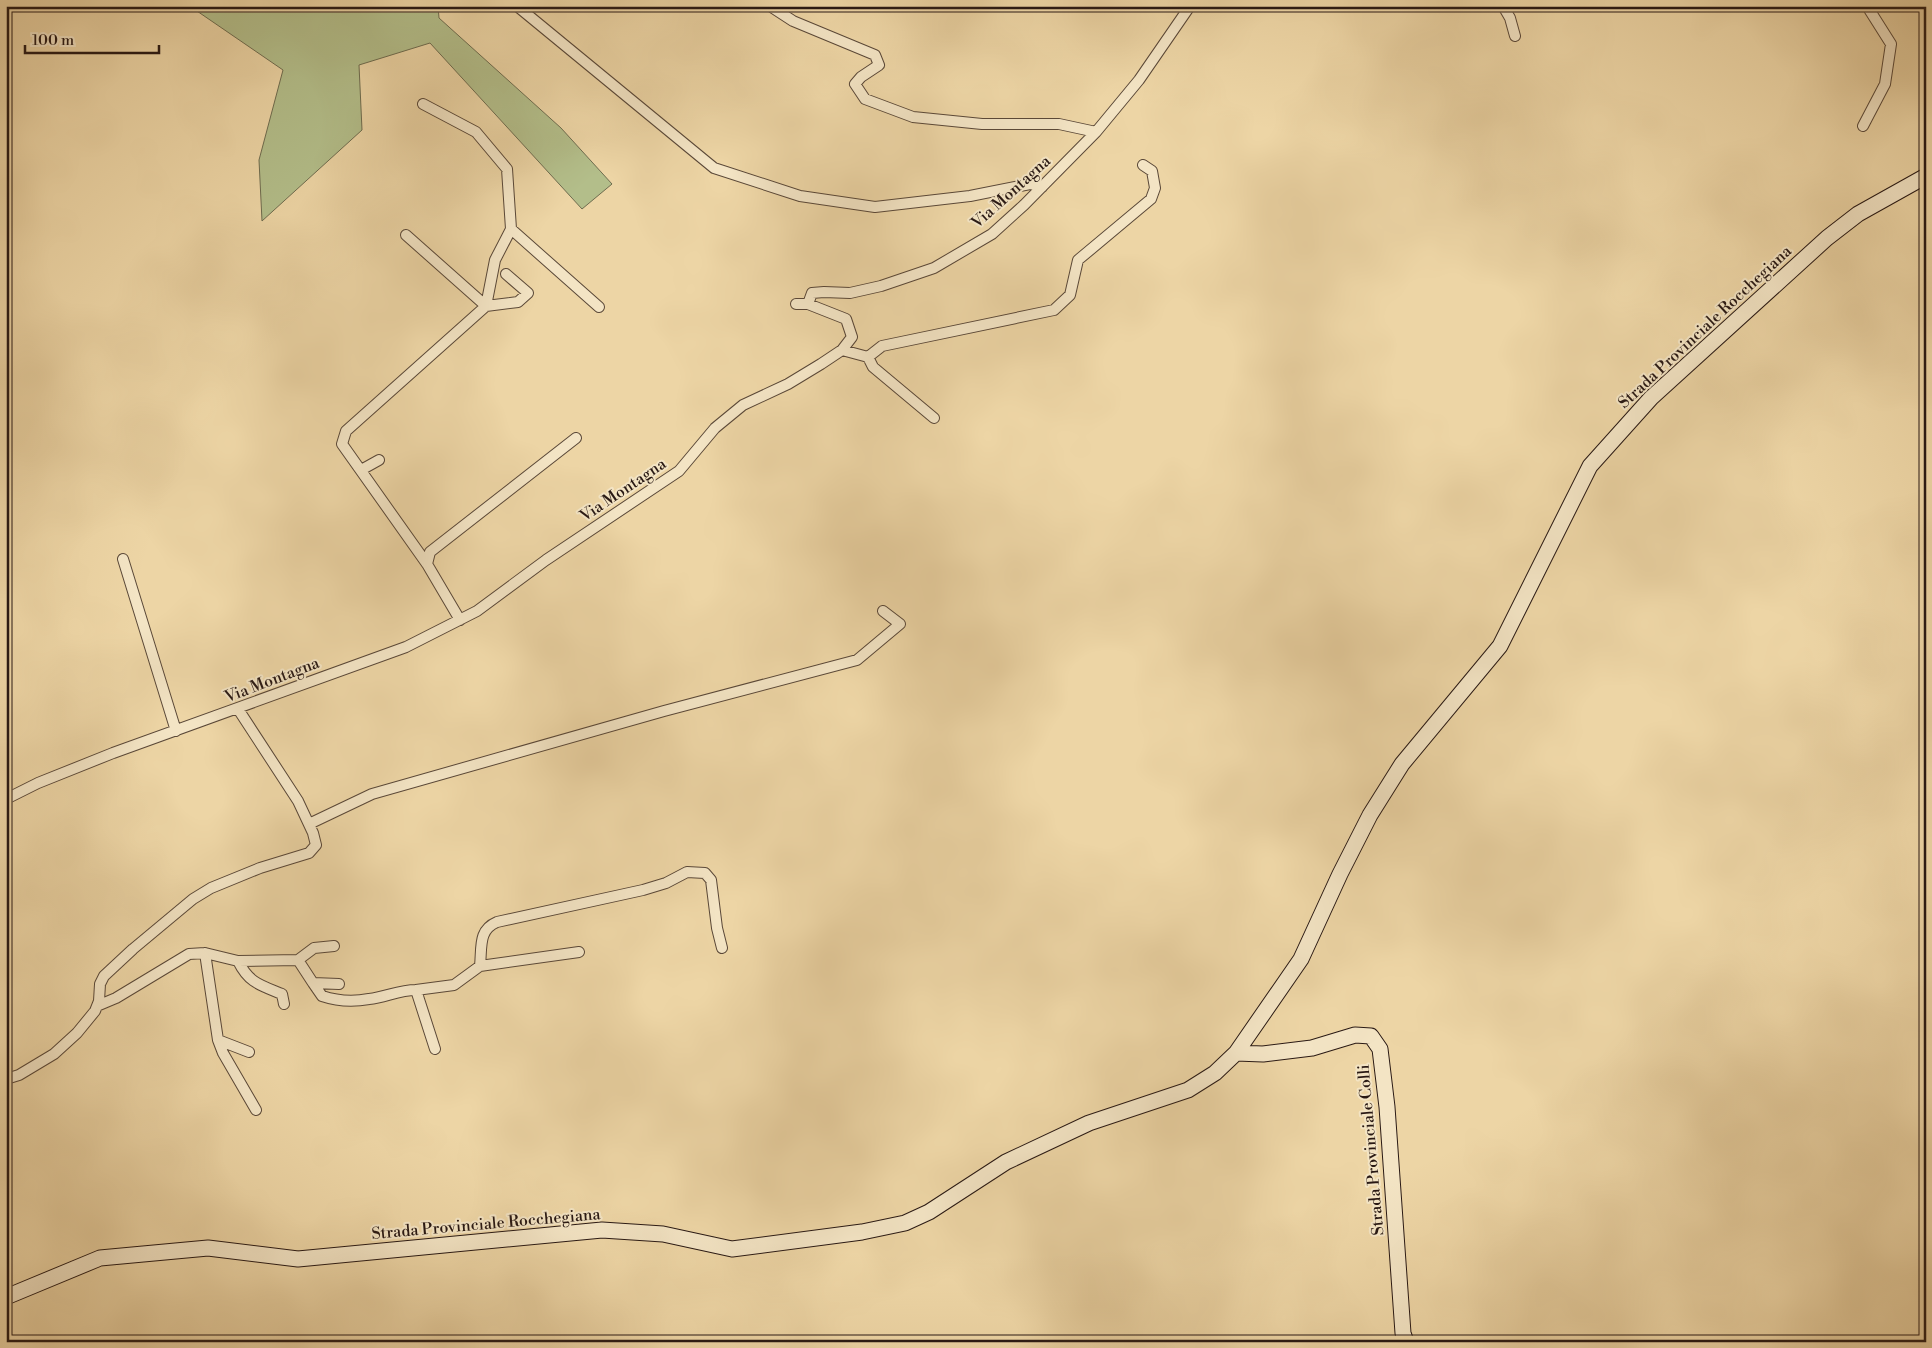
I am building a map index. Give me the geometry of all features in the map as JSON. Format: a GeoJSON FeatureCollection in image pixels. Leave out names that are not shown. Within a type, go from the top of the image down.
{"type":"FeatureCollection","features":[{"type":"Feature","properties":{"kind":"main road","name":"Strada Provinciale Rocchegiana"},"geometry":{"type":"LineString","coordinates":[[6,1297],[100,1258],[208,1248],[298,1259],[602,1230],[663,1234],[732,1249],[862,1232],[904,1223],[930,1212],[1006,1162],[1089,1123],[1188,1090],[1215,1073],[1236,1053],[1301,959],[1340,874],[1370,815],[1402,764],[1500,646],[1590,466],[1651,398],[1827,238],[1858,214],[1926,176]]}},
{"type":"Feature","properties":{"kind":"main road","name":"Strada Provinciale Colli"},"geometry":{"type":"LineString","coordinates":[[1236,1053],[1263,1054],[1312,1048],[1355,1035],[1371,1036],[1380,1048],[1387,1107],[1403,1332],[1406,1342]]}},
{"type":"Feature","properties":{"kind":"street"},"geometry":{"type":"LineString","coordinates":[[516,6],[714,168],[800,196],[875,207],[970,196],[1030,184],[1042,187]]}},
{"type":"Feature","properties":{"kind":"street"},"geometry":{"type":"LineString","coordinates":[[770,6],[792,20],[875,55],[879,65],[861,77],[856,84],[865,100],[913,117],[982,124],[1059,124],[1096,132]]}},
{"type":"Feature","properties":{"kind":"street","name":"Via Montagna"},"geometry":{"type":"LineString","coordinates":[[808,304],[812,293],[850,293],[881,286],[934,268],[992,234],[1096,132],[1140,80],[1190,6]]}},
{"type":"Feature","properties":{"kind":"street"},"geometry":{"type":"LineString","coordinates":[[1503,6],[1510,18],[1516,36]]}},
{"type":"Feature","properties":{"kind":"street"},"geometry":{"type":"LineString","coordinates":[[1863,126],[1885,84],[1891,44],[1866,6]]}},
{"type":"Feature","properties":{"kind":"street"},"geometry":{"type":"LineString","coordinates":[[423,104],[476,132],[507,169],[511,229],[495,260],[486,306]]}},
{"type":"Feature","properties":{"kind":"street"},"geometry":{"type":"LineString","coordinates":[[868,357],[882,346],[1054,310],[1070,295],[1078,260],[1151,199],[1155,188],[1152,171],[1143,164]]}},
{"type":"Feature","properties":{"kind":"street"},"geometry":{"type":"LineString","coordinates":[[511,229],[599,307]]}},
{"type":"Feature","properties":{"kind":"street"},"geometry":{"type":"LineString","coordinates":[[406,235],[486,306]]}},
{"type":"Feature","properties":{"kind":"street"},"geometry":{"type":"LineString","coordinates":[[460,620],[428,564],[342,444],[346,431],[486,306],[518,302],[528,294],[506,274]]}},
{"type":"Feature","properties":{"kind":"street"},"geometry":{"type":"LineString","coordinates":[[796,304],[808,304],[846,319],[852,337],[842,350],[868,357],[874,366],[934,418]]}},
{"type":"Feature","properties":{"kind":"street","name":"Via Montagna"},"geometry":{"type":"LineString","coordinates":[[6,799],[38,783],[104,756],[406,647],[477,611],[546,560],[679,471],[715,428],[743,405],[788,384],[842,350]]}},
{"type":"Feature","properties":{"kind":"street"},"geometry":{"type":"LineString","coordinates":[[428,564],[430,552],[576,438]]}},
{"type":"Feature","properties":{"kind":"street"},"geometry":{"type":"LineString","coordinates":[[361,470],[379,460]]}},
{"type":"Feature","properties":{"kind":"street"},"geometry":{"type":"LineString","coordinates":[[123,559],[176,730]]}},
{"type":"Feature","properties":{"kind":"street"},"geometry":{"type":"LineString","coordinates":[[309,824],[372,794],[857,660],[900,624],[883,611]]}},
{"type":"Feature","properties":{"kind":"street"},"geometry":{"type":"LineString","coordinates":[[6,1080],[19,1075],[54,1054],[77,1033],[95,1011],[100,984],[104,976],[193,899],[211,888],[260,868],[310,853],[316,845],[313,833],[298,801],[238,709]]}},
{"type":"Feature","properties":{"kind":"street"},"geometry":{"type":"LineString","coordinates":[[480,966],[483,933],[488,925],[643,890],[666,883],[687,872],[705,873],[711,880],[717,928],[722,948]]}},
{"type":"Feature","properties":{"kind":"street"},"geometry":{"type":"LineString","coordinates":[[97,1006],[116,998],[189,954],[205,954],[238,961],[298,960],[314,948],[334,946]]}},
{"type":"Feature","properties":{"kind":"street"},"geometry":{"type":"LineString","coordinates":[[298,960],[322,996],[338,1001],[370,1000],[404,990],[454,985],[480,966],[579,952]]}},
{"type":"Feature","properties":{"kind":"street"},"geometry":{"type":"LineString","coordinates":[[205,954],[218,1040],[222,1054],[256,1110]]}},
{"type":"Feature","properties":{"kind":"street"},"geometry":{"type":"LineString","coordinates":[[238,961],[244,972],[254,983],[282,994],[284,1004]]}},
{"type":"Feature","properties":{"kind":"street"},"geometry":{"type":"LineString","coordinates":[[313,983],[339,984]]}},
{"type":"Feature","properties":{"kind":"street"},"geometry":{"type":"LineString","coordinates":[[416,990],[435,1049]]}},
{"type":"Feature","properties":{"kind":"street"},"geometry":{"type":"LineString","coordinates":[[218,1040],[249,1052]]}},
{"type":"Feature","properties":{"kind":"green space"},"geometry":{"type":"Polygon","coordinates":[[[197,6],[438,6],[439,18],[561,128],[612,184],[582,209],[430,43],[359,65],[362,130],[262,221],[259,160],[283,70],[194,9],[197,6]]]}}]}
